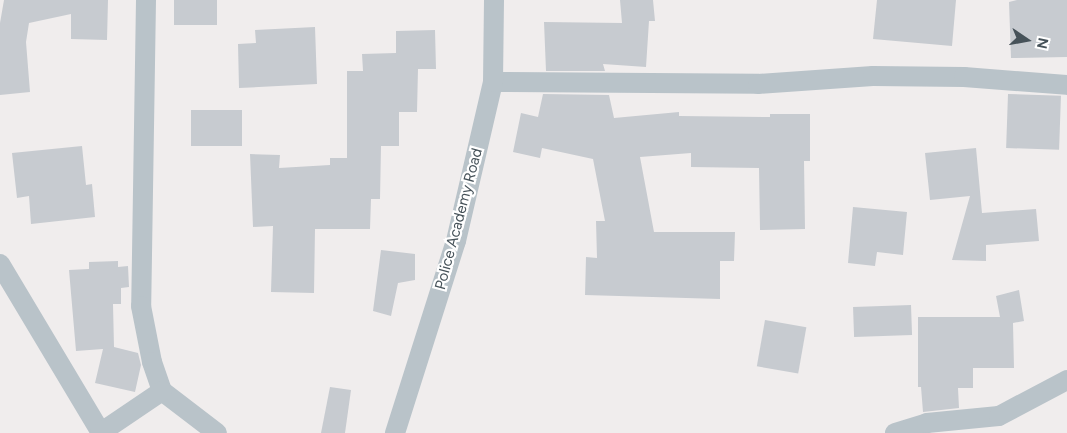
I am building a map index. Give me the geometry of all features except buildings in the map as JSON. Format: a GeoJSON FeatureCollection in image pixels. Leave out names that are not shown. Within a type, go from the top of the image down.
{"type":"FeatureCollection","features":[{"type":"Feature","properties":{"kind":"street"},"geometry":{"type":"LineString","coordinates":[[146,0],[141,306],[152,362],[162,391],[218,433]]}},
{"type":"Feature","properties":{"kind":"street","name":"Police Academy Road"},"geometry":{"type":"LineString","coordinates":[[395,433],[456,241],[493,82],[494,0]]}},
{"type":"Feature","properties":{"kind":"street"},"geometry":{"type":"LineString","coordinates":[[493,82],[758,84],[873,76],[964,77],[1067,84]]}},
{"type":"Feature","properties":{"kind":"street"},"geometry":{"type":"LineString","coordinates":[[0,264],[100,433],[162,391]]}},
{"type":"Feature","properties":{"kind":"street"},"geometry":{"type":"LineString","coordinates":[[895,433],[927,423],[999,416],[1067,380]]}}]}
